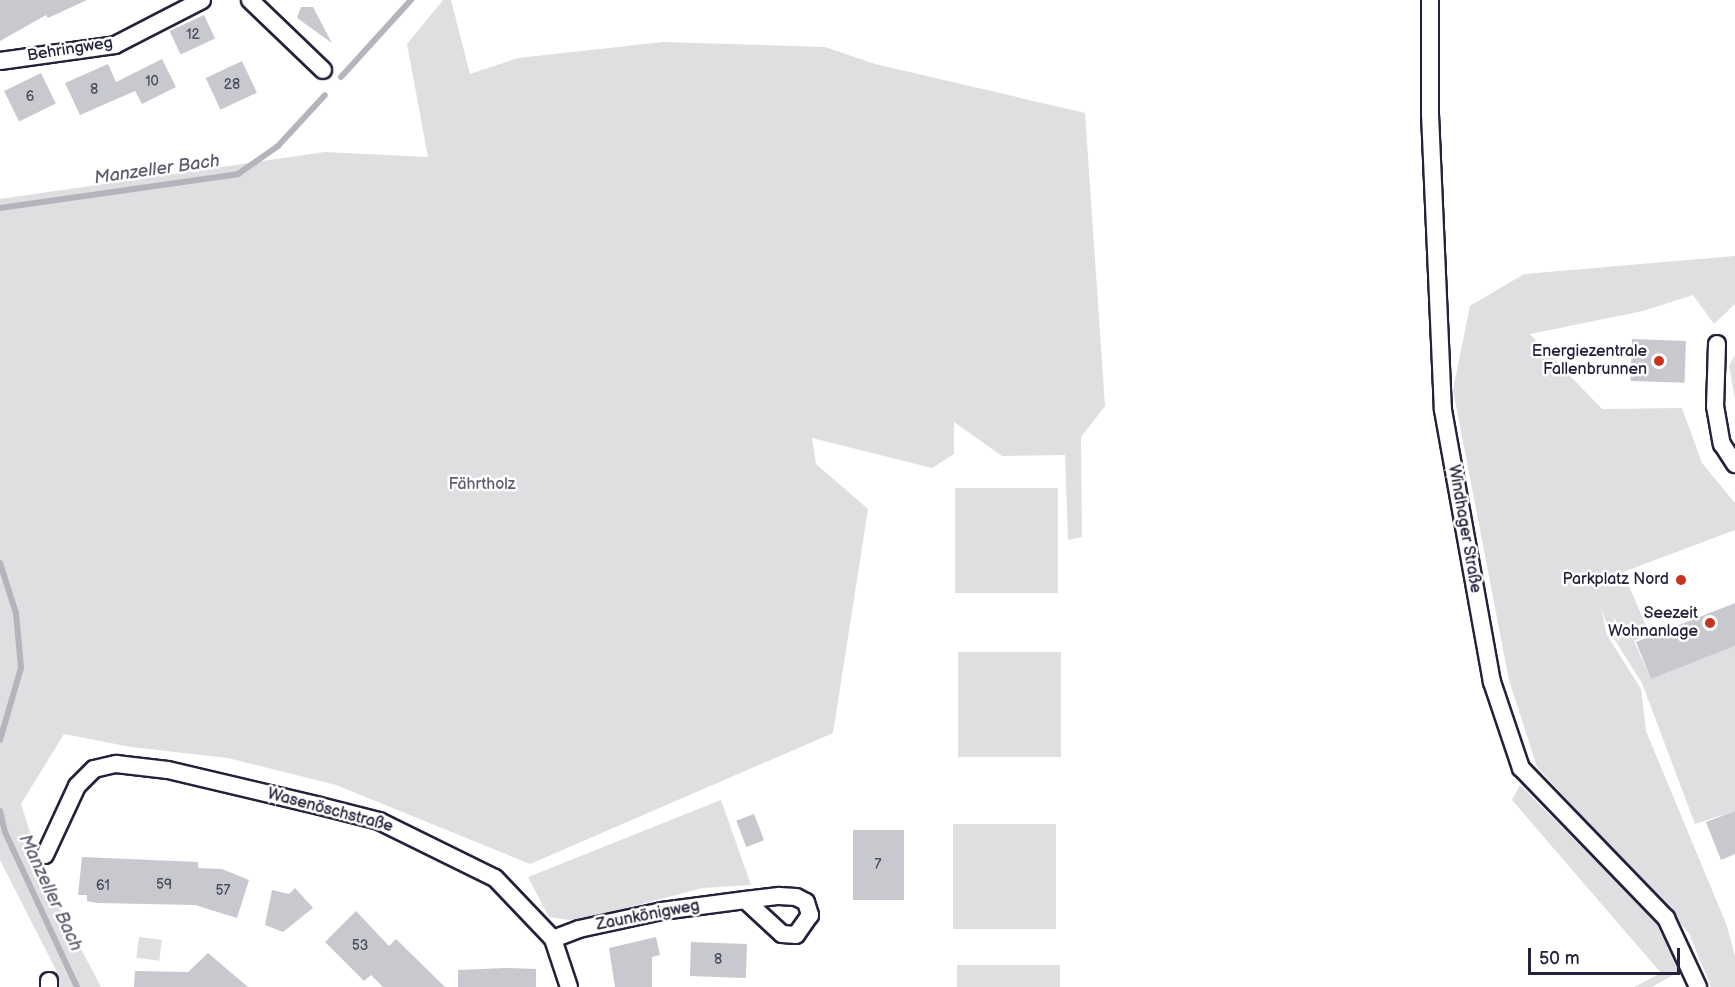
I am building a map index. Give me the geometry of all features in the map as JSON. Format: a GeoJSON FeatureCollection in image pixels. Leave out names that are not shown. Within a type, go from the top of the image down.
{"type":"FeatureCollection","features":[{"type":"Feature","properties":{"kind":"street","name":"Behringweg"},"geometry":{"type":"LineString","coordinates":[[0,61],[115,45],[202,0]]}},
{"type":"Feature","properties":{"kind":"street"},"geometry":{"type":"LineString","coordinates":[[249,0],[323,70]]}},
{"type":"Feature","properties":{"kind":"street","name":"Windhager Straße"},"geometry":{"type":"LineString","coordinates":[[1430,0],[1430,125],[1443,410],[1492,682],[1521,768],[1666,918],[1698,987]]}},
{"type":"Feature","properties":{"kind":"street"},"geometry":{"type":"LineString","coordinates":[[1717,344],[1715,406],[1722,444],[1735,464]]}},
{"type":"Feature","properties":{"kind":"street","name":"Wasenöschstraße"},"geometry":{"type":"LineString","coordinates":[[45,855],[77,786],[94,769],[116,764],[168,770],[379,821],[495,878],[553,939],[569,987]]}},
{"type":"Feature","properties":{"kind":"street","name":"Zaunkönigweg"},"geometry":{"type":"LineString","coordinates":[[553,939],[579,929],[662,911],[745,900]]}},
{"type":"Feature","properties":{"kind":"green space","name":"Fährtholz"},"geometry":{"type":"Polygon","coordinates":[[[443,0],[451,0],[470,74],[518,58],[663,42],[825,47],[875,64],[1085,113],[1105,406],[1081,437],[1082,537],[1068,540],[1065,455],[1002,456],[954,422],[954,454],[932,468],[812,438],[816,464],[868,509],[833,733],[530,864],[336,785],[228,758],[131,747],[64,734],[21,804],[46,882],[101,987],[58,987],[57,972],[0,860],[0,199],[325,152],[428,157],[407,44],[443,0]]]}},
{"type":"Feature","properties":{"kind":"green space"},"geometry":{"type":"Polygon","coordinates":[[[1735,256],[1735,304],[1714,324],[1693,295],[1643,311],[1530,334],[1602,409],[1682,408],[1702,463],[1735,503],[1735,530],[1623,572],[1650,635],[1634,641],[1651,679],[1735,646],[1735,811],[1695,824],[1642,683],[1609,631],[1601,607],[1607,635],[1641,689],[1646,731],[1727,926],[1735,957],[1735,987],[1711,987],[1689,933],[1537,767],[1509,680],[1453,390],[1470,306],[1524,274],[1735,256]]]}},
{"type":"Feature","properties":{"kind":"green space"},"geometry":{"type":"Polygon","coordinates":[[[1735,355],[1735,399],[1729,366],[1735,355]]]}},
{"type":"Feature","properties":{"kind":"green space"},"geometry":{"type":"Polygon","coordinates":[[[955,488],[1058,488],[1058,593],[955,593],[955,488]]]}},
{"type":"Feature","properties":{"kind":"green space"},"geometry":{"type":"Polygon","coordinates":[[[958,652],[1061,652],[1061,757],[958,757],[958,652]]]}},
{"type":"Feature","properties":{"kind":"green space"},"geometry":{"type":"Polygon","coordinates":[[[1520,785],[1654,919],[1682,970],[1652,987],[1634,987],[1661,973],[1512,800],[1520,785]]]}},
{"type":"Feature","properties":{"kind":"green space"},"geometry":{"type":"Polygon","coordinates":[[[721,800],[751,885],[703,888],[603,914],[569,920],[549,917],[528,877],[721,800]]]}},
{"type":"Feature","properties":{"kind":"green space"},"geometry":{"type":"Polygon","coordinates":[[[953,824],[1056,824],[1056,929],[953,929],[953,824]]]}},
{"type":"Feature","properties":{"kind":"green space"},"geometry":{"type":"Polygon","coordinates":[[[139,937],[162,940],[159,961],[136,958],[139,937]]]}},
{"type":"Feature","properties":{"kind":"green space"},"geometry":{"type":"Polygon","coordinates":[[[957,965],[1060,965],[1060,987],[957,987],[957,965]]]}},
{"type":"Feature","properties":{"kind":"building"},"geometry":{"type":"Polygon","coordinates":[[[0,0],[87,0],[48,18],[46,15],[0,41],[0,0]]]}},
{"type":"Feature","properties":{"kind":"building"},"geometry":{"type":"Polygon","coordinates":[[[301,7],[313,7],[332,43],[297,18],[301,7]]]}},
{"type":"Feature","properties":{"kind":"building"},"geometry":{"type":"Polygon","coordinates":[[[204,15],[215,39],[181,55],[170,31],[204,15]]]}},
{"type":"Feature","properties":{"kind":"building"},"geometry":{"type":"Polygon","coordinates":[[[162,59],[176,87],[142,104],[135,91],[80,115],[65,83],[108,64],[116,82],[162,59]]]}},
{"type":"Feature","properties":{"kind":"building"},"geometry":{"type":"Polygon","coordinates":[[[242,61],[257,93],[221,110],[206,78],[242,61]]]}},
{"type":"Feature","properties":{"kind":"building"},"geometry":{"type":"Polygon","coordinates":[[[41,73],[56,104],[19,122],[4,91],[41,73]]]}},
{"type":"Feature","properties":{"kind":"building","name":"Energiezentrale Fallenbrunnen"},"geometry":{"type":"Polygon","coordinates":[[[1632,339],[1686,341],[1685,383],[1631,381],[1632,339]]]}},
{"type":"Feature","properties":{"kind":"building","name":"Seezeit Wohnanlage"},"geometry":{"type":"Polygon","coordinates":[[[1735,603],[1735,646],[1651,679],[1636,642],[1735,603]]]}},
{"type":"Feature","properties":{"kind":"building"},"geometry":{"type":"Polygon","coordinates":[[[1735,811],[1735,854],[1721,860],[1706,822],[1735,811]]]}},
{"type":"Feature","properties":{"kind":"building"},"geometry":{"type":"Polygon","coordinates":[[[754,814],[764,840],[746,847],[736,821],[754,814]]]}},
{"type":"Feature","properties":{"kind":"building"},"geometry":{"type":"Polygon","coordinates":[[[853,830],[904,830],[904,900],[853,900],[853,830]]]}},
{"type":"Feature","properties":{"kind":"building"},"geometry":{"type":"Polygon","coordinates":[[[82,857],[198,862],[198,868],[222,869],[249,880],[237,918],[195,905],[97,903],[87,901],[87,895],[78,895],[82,857]]]}},
{"type":"Feature","properties":{"kind":"building"},"geometry":{"type":"Polygon","coordinates":[[[295,888],[313,908],[283,932],[265,925],[272,890],[289,894],[295,888]]]}},
{"type":"Feature","properties":{"kind":"building"},"geometry":{"type":"Polygon","coordinates":[[[356,911],[389,946],[396,939],[445,987],[383,987],[371,975],[364,981],[325,942],[356,911]]]}},
{"type":"Feature","properties":{"kind":"building"},"geometry":{"type":"Polygon","coordinates":[[[656,937],[660,955],[652,957],[652,987],[615,987],[609,948],[656,937]]]}},
{"type":"Feature","properties":{"kind":"building"},"geometry":{"type":"Polygon","coordinates":[[[691,942],[747,944],[746,978],[690,976],[691,942]]]}},
{"type":"Feature","properties":{"kind":"building"},"geometry":{"type":"Polygon","coordinates":[[[208,953],[248,987],[134,987],[135,971],[188,972],[208,953]]]}},
{"type":"Feature","properties":{"kind":"building"},"geometry":{"type":"Polygon","coordinates":[[[536,969],[536,987],[458,987],[458,970],[536,969]]]}},
{"type":"Feature","properties":{"kind":"waterway","name":"Manzeller Bach"},"geometry":{"type":"LineString","coordinates":[[341,77],[411,0]]}},
{"type":"Feature","properties":{"kind":"waterway","name":"Manzeller Bach"},"geometry":{"type":"LineString","coordinates":[[0,208],[238,174],[278,146],[325,95]]}},
{"type":"Feature","properties":{"kind":"waterway","name":"Manzeller Bach"},"geometry":{"type":"LineString","coordinates":[[0,563],[16,613],[21,668],[0,740]]}},
{"type":"Feature","properties":{"kind":"waterway","name":"Manzeller Bach"},"geometry":{"type":"LineString","coordinates":[[0,811],[5,832],[77,987]]}},
{"type":"Feature","properties":{"kind":"place","name":"Energiezentrale Fallenbrunnen"},"geometry":{"type":"Point","coordinates":[1659,361]}},
{"type":"Feature","properties":{"kind":"place","name":"Parkplatz Nord"},"geometry":{"type":"Point","coordinates":[1681,580]}},
{"type":"Feature","properties":{"kind":"place","name":"Seezeit Wohnanlage"},"geometry":{"type":"Point","coordinates":[1710,623]}}]}
